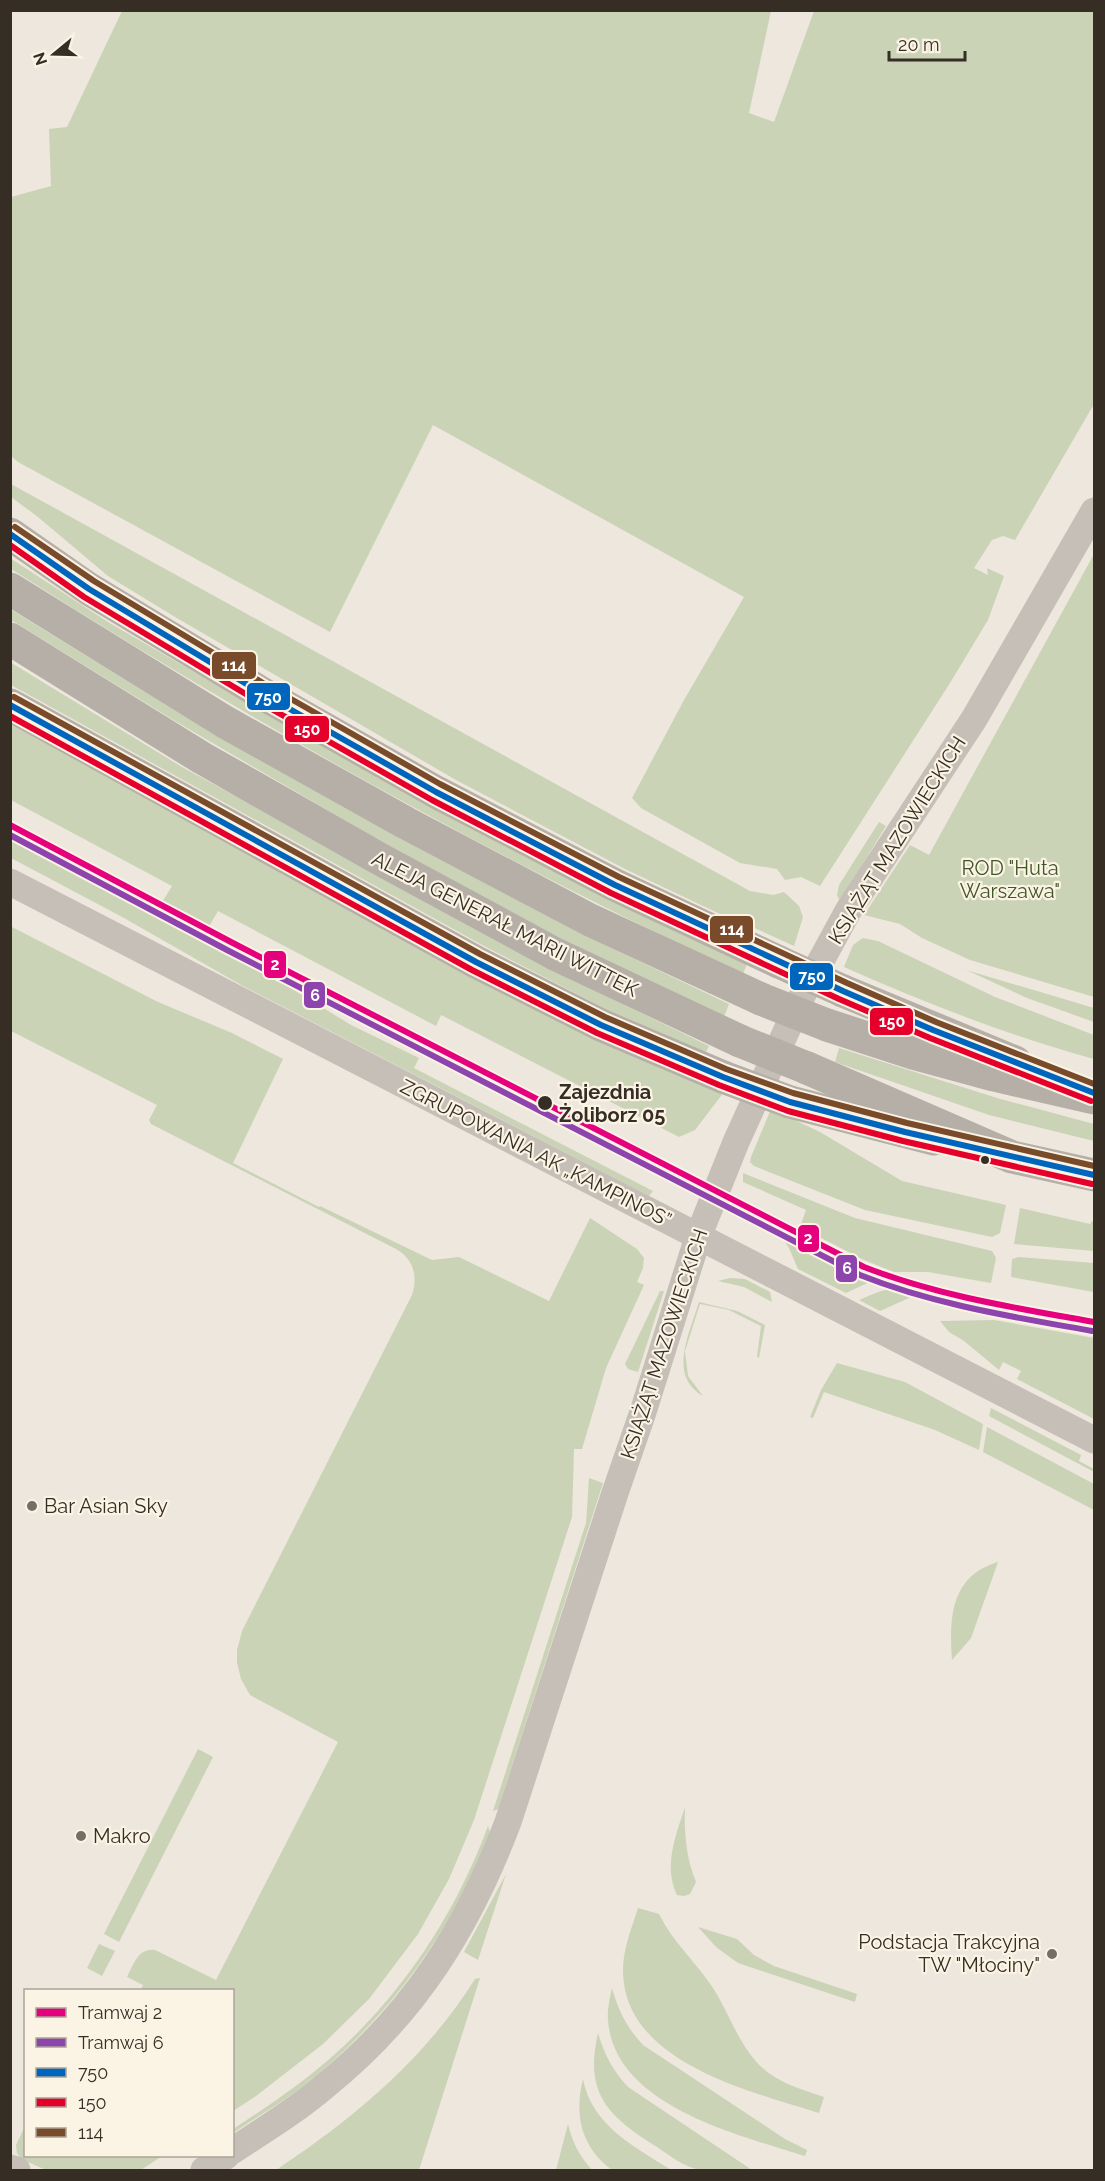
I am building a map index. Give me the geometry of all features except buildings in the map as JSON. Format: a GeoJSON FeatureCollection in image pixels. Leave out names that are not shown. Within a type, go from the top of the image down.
{"type":"FeatureCollection","features":[{"type":"Feature","properties":{"kind":"main road"},"geometry":{"type":"LineString","coordinates":[[10,534],[99,595],[258,691],[436,792],[615,885],[843,991],[1095,1095]]}},
{"type":"Feature","properties":{"kind":"main road"},"geometry":{"type":"LineString","coordinates":[[10,589],[225,722],[406,823],[590,920],[761,999],[826,1025],[994,1076],[1095,1095]]}},
{"type":"Feature","properties":{"kind":"main road","name":"ALEJA GENERAŁ MARII WITTEK"},"geometry":{"type":"LineString","coordinates":[[10,639],[202,758],[378,858],[555,954],[740,1041],[1012,1157],[1095,1175]]}},
{"type":"Feature","properties":{"kind":"main road"},"geometry":{"type":"LineString","coordinates":[[10,705],[476,962],[602,1025],[723,1077],[790,1102],[1012,1157]]}},
{"type":"Feature","properties":{"kind":"street","name":"KSIĄŻĄT MAZOWIECKICH"},"geometry":{"type":"LineString","coordinates":[[234,2150],[304,2103],[370,2045],[423,1984],[449,1947],[472,1906],[492,1865],[523,1778],[698,1237],[750,1110],[804,992],[848,911],[974,719],[1095,511]]}},
{"type":"Feature","properties":{"kind":"street","name":"ZGRUPOWANIA AK „KAMPINOS”"},"geometry":{"type":"LineString","coordinates":[[10,882],[1095,1440]]}},
{"type":"Feature","properties":{"kind":"street"},"geometry":{"type":"LineString","coordinates":[[204,2170],[224,2157]]}},
{"type":"Feature","properties":{"kind":"street"},"geometry":{"type":"LineString","coordinates":[[10,2168],[17,2170]]}},
{"type":"Feature","properties":{"kind":"green space"},"geometry":{"type":"Polygon","coordinates":[[[122,11],[771,11],[749,113],[774,122],[814,11],[1094,11],[1094,404],[1015,540],[1003,536],[992,540],[974,568],[988,575],[987,568],[1004,576],[988,620],[820,886],[801,877],[785,880],[777,869],[740,863],[641,808],[632,798],[684,700],[744,597],[433,425],[330,632],[18,462],[11,456],[11,197],[51,186],[49,129],[67,127],[122,11]]]}},
{"type":"Feature","properties":{"kind":"green space"},"geometry":{"type":"Polygon","coordinates":[[[11,484],[750,891],[773,895],[784,892],[799,906],[803,917],[794,946],[739,923],[625,869],[456,780],[175,617],[108,576],[11,497],[11,484]]]}},
{"type":"Feature","properties":{"kind":"green space","name":"ROD \"Huta Warszawa\""},"geometry":{"type":"Polygon","coordinates":[[[1094,554],[1094,997],[970,960],[922,938],[900,924],[864,915],[910,845],[929,855],[1094,554]]]}},
{"type":"Feature","properties":{"kind":"green space"},"geometry":{"type":"Polygon","coordinates":[[[10,558],[108,622],[301,734],[747,964],[743,974],[555,882],[370,784],[100,625],[11,569],[10,558]]]}},
{"type":"Feature","properties":{"kind":"green space"},"geometry":{"type":"Polygon","coordinates":[[[10,609],[193,721],[578,932],[729,1004],[724,1017],[560,939],[363,831],[175,721],[11,620],[10,609]]]}},
{"type":"Feature","properties":{"kind":"green space"},"geometry":{"type":"Polygon","coordinates":[[[10,662],[182,767],[588,987],[709,1046],[706,1052],[606,1009],[484,946],[11,685],[10,662]]]}},
{"type":"Feature","properties":{"kind":"green space"},"geometry":{"type":"Polygon","coordinates":[[[10,722],[724,1092],[695,1130],[679,1137],[441,1015],[436,1026],[218,911],[204,935],[351,1025],[419,1058],[414,1068],[653,1191],[649,1196],[243,986],[124,918],[11,858],[11,830],[156,912],[172,886],[11,800],[10,722]]]}},
{"type":"Feature","properties":{"kind":"green space"},"geometry":{"type":"Polygon","coordinates":[[[879,822],[886,826],[840,901],[837,895],[839,885],[879,822]]]}},
{"type":"Feature","properties":{"kind":"green space"},"geometry":{"type":"Polygon","coordinates":[[[10,926],[158,1002],[232,1033],[283,1059],[233,1163],[319,1207],[432,1260],[459,1257],[549,1301],[590,1218],[637,1249],[644,1258],[643,1268],[637,1282],[644,1285],[606,1368],[582,1449],[574,1449],[572,1517],[474,1820],[449,1879],[418,1934],[369,1999],[323,2044],[234,2110],[234,1989],[141,1989],[143,1985],[127,1977],[134,1962],[141,1954],[155,1950],[216,1980],[338,1742],[250,1695],[241,1679],[237,1650],[242,1631],[412,1295],[415,1282],[413,1269],[407,1258],[396,1249],[151,1124],[149,1120],[157,1105],[11,1031],[10,926]]]}},
{"type":"Feature","properties":{"kind":"green space"},"geometry":{"type":"Polygon","coordinates":[[[863,938],[878,941],[995,997],[1094,1035],[1094,1059],[968,1018],[844,967],[853,945],[863,938]]]}},
{"type":"Feature","properties":{"kind":"green space"},"geometry":{"type":"Polygon","coordinates":[[[967,970],[1094,1008],[1094,1022],[1027,998],[967,970]]]}},
{"type":"Feature","properties":{"kind":"green space"},"geometry":{"type":"Polygon","coordinates":[[[839,1048],[997,1098],[1094,1124],[1094,1141],[989,1115],[835,1062],[839,1048]]]}},
{"type":"Feature","properties":{"kind":"green space"},"geometry":{"type":"Polygon","coordinates":[[[771,1109],[820,1132],[902,1181],[1006,1205],[1000,1233],[992,1237],[865,1210],[754,1166],[750,1162],[751,1157],[771,1109]]]}},
{"type":"Feature","properties":{"kind":"green space"},"geometry":{"type":"Polygon","coordinates":[[[743,1173],[855,1218],[992,1251],[996,1258],[991,1283],[928,1272],[894,1272],[864,1260],[800,1227],[806,1210],[743,1182],[743,1173]]]}},
{"type":"Feature","properties":{"kind":"green space"},"geometry":{"type":"Polygon","coordinates":[[[1020,1208],[1090,1224],[1094,1222],[1094,1251],[1014,1244],[1020,1208]]]}},
{"type":"Feature","properties":{"kind":"green space"},"geometry":{"type":"Polygon","coordinates":[[[777,1230],[876,1279],[846,1293],[798,1269],[789,1248],[777,1230]]]}},
{"type":"Feature","properties":{"kind":"green space"},"geometry":{"type":"Polygon","coordinates":[[[1019,1257],[1094,1263],[1094,1292],[1011,1277],[1012,1259],[1019,1257]]]}},
{"type":"Feature","properties":{"kind":"green space"},"geometry":{"type":"Polygon","coordinates":[[[730,1278],[745,1279],[770,1292],[772,1302],[744,1287],[718,1281],[730,1278]]]}},
{"type":"Feature","properties":{"kind":"green space"},"geometry":{"type":"Polygon","coordinates":[[[897,1287],[924,1295],[909,1298],[880,1311],[859,1300],[878,1292],[897,1287]]]}},
{"type":"Feature","properties":{"kind":"green space"},"geometry":{"type":"Polygon","coordinates":[[[660,1291],[664,1291],[638,1372],[628,1369],[625,1364],[660,1291]]]}},
{"type":"Feature","properties":{"kind":"green space"},"geometry":{"type":"Polygon","coordinates":[[[699,1302],[737,1311],[765,1325],[759,1358],[757,1357],[761,1326],[729,1310],[700,1304],[685,1351],[688,1376],[703,1396],[692,1387],[686,1377],[684,1365],[684,1353],[687,1340],[699,1302]]]}},
{"type":"Feature","properties":{"kind":"green space"},"geometry":{"type":"Polygon","coordinates":[[[994,1320],[1094,1338],[1094,1419],[1017,1379],[1021,1371],[1003,1362],[999,1370],[964,1341],[949,1332],[940,1321],[994,1320]]]}},
{"type":"Feature","properties":{"kind":"green space"},"geometry":{"type":"Polygon","coordinates":[[[837,1363],[905,1382],[983,1424],[979,1450],[935,1430],[824,1392],[813,1418],[810,1417],[821,1390],[837,1363]]]}},
{"type":"Feature","properties":{"kind":"green space"},"geometry":{"type":"Polygon","coordinates":[[[991,1408],[1081,1455],[1079,1461],[1094,1469],[1094,1472],[989,1416],[991,1408]]]}},
{"type":"Feature","properties":{"kind":"green space"},"geometry":{"type":"Polygon","coordinates":[[[987,1427],[1094,1484],[1094,1510],[983,1452],[987,1427]]]}},
{"type":"Feature","properties":{"kind":"green space"},"geometry":{"type":"Polygon","coordinates":[[[589,1478],[603,1483],[498,1809],[493,1811],[586,1523],[589,1478]]]}},
{"type":"Feature","properties":{"kind":"green space"},"geometry":{"type":"Polygon","coordinates":[[[998,1562],[971,1638],[952,1660],[951,1629],[956,1601],[962,1588],[970,1577],[998,1562]]]}},
{"type":"Feature","properties":{"kind":"green space"},"geometry":{"type":"Polygon","coordinates":[[[198,1749],[213,1757],[119,1942],[104,1934],[198,1749]]]}},
{"type":"Feature","properties":{"kind":"green space"},"geometry":{"type":"Polygon","coordinates":[[[685,1807],[686,1845],[696,1882],[690,1894],[684,1896],[677,1895],[671,1873],[671,1862],[685,1807]]]}},
{"type":"Feature","properties":{"kind":"green space"},"geometry":{"type":"Polygon","coordinates":[[[488,1826],[490,1832],[456,1905],[436,1940],[389,2004],[333,2061],[302,2087],[234,2132],[234,2128],[326,2062],[384,2004],[433,1937],[472,1864],[488,1826]]]}},
{"type":"Feature","properties":{"kind":"green space"},"geometry":{"type":"Polygon","coordinates":[[[506,1874],[478,1960],[464,1952],[506,1874]]]}},
{"type":"Feature","properties":{"kind":"green space"},"geometry":{"type":"Polygon","coordinates":[[[638,1908],[659,1914],[670,1933],[711,1985],[745,2046],[762,2068],[785,2083],[824,2097],[819,2113],[759,2094],[695,2068],[667,2050],[644,2028],[629,2002],[623,1970],[626,1946],[638,1908]]]}},
{"type":"Feature","properties":{"kind":"green space"},"geometry":{"type":"Polygon","coordinates":[[[698,1927],[737,1939],[754,1955],[774,1966],[857,1994],[855,2002],[738,1963],[716,1947],[698,1927]]]}},
{"type":"Feature","properties":{"kind":"green space"},"geometry":{"type":"Polygon","coordinates":[[[99,1944],[115,1951],[102,1976],[87,1968],[99,1944]]]}},
{"type":"Feature","properties":{"kind":"green space"},"geometry":{"type":"Polygon","coordinates":[[[480,1978],[419,2170],[276,2170],[333,2130],[386,2085],[434,2035],[456,2008],[475,1979],[480,1978]]]}},
{"type":"Feature","properties":{"kind":"green space"},"geometry":{"type":"Polygon","coordinates":[[[612,1988],[624,2018],[643,2045],[785,2139],[807,2150],[805,2156],[747,2138],[684,2112],[656,2095],[632,2075],[615,2050],[608,2020],[612,1988]]]}},
{"type":"Feature","properties":{"kind":"green space"},"geometry":{"type":"Polygon","coordinates":[[[598,2033],[610,2062],[628,2087],[752,2170],[727,2172],[690,2167],[625,2125],[604,2101],[598,2088],[594,2072],[598,2033]]]}},
{"type":"Feature","properties":{"kind":"green space"},"geometry":{"type":"Polygon","coordinates":[[[583,2079],[595,2110],[605,2122],[629,2143],[671,2170],[612,2170],[601,2161],[587,2141],[582,2129],[579,2105],[583,2079]]]}},
{"type":"Feature","properties":{"kind":"green space"},"geometry":{"type":"Polygon","coordinates":[[[568,2124],[577,2149],[592,2170],[556,2170],[568,2124]]]}},
{"type":"Feature","properties":{"kind":"green space"},"geometry":{"type":"Polygon","coordinates":[[[24,2128],[24,2157],[160,2157],[141,2170],[46,2170],[21,2159],[16,2145],[24,2128]]]}},
{"type":"Feature","properties":{"kind":"tram line","name":"2"},"geometry":{"type":"LineString","coordinates":[[10,825],[231,942],[864,1267],[949,1293],[1094,1322]]}},
{"type":"Feature","properties":{"kind":"tram line","name":"6"},"geometry":{"type":"LineString","coordinates":[[10,835],[227,950],[860,1275],[946,1302],[1092,1331]]}},
{"type":"Feature","properties":{"kind":"transit line","name":"114"},"geometry":{"type":"LineString","coordinates":[[15,527],[94,581],[263,683],[440,784],[619,877],[936,1022],[1094,1084]]}},
{"type":"Feature","properties":{"kind":"transit line","name":"750"},"geometry":{"type":"LineString","coordinates":[[10,534],[89,589],[258,691],[436,792],[615,885],[843,991],[933,1030],[1094,1093]]}},
{"type":"Feature","properties":{"kind":"transit line","name":"150"},"geometry":{"type":"LineString","coordinates":[[10,545],[84,597],[254,699],[432,800],[611,893],[839,999],[930,1038],[1091,1101]]}},
{"type":"Feature","properties":{"kind":"transit line","name":"114"},"geometry":{"type":"LineString","coordinates":[[14,697],[480,954],[605,1017],[726,1069],[793,1093],[907,1123],[1094,1166]]}},
{"type":"Feature","properties":{"kind":"transit line","name":"750"},"geometry":{"type":"LineString","coordinates":[[10,705],[476,962],[601,1025],[723,1077],[790,1102],[905,1132],[1094,1175]]}},
{"type":"Feature","properties":{"kind":"transit line","name":"150"},"geometry":{"type":"LineString","coordinates":[[10,716],[472,970],[597,1033],[719,1085],[788,1111],[903,1141],[1092,1184]]}},
{"type":"Feature","properties":{"kind":"place","name":"Zajezdnia Żoliborz 05"},"geometry":{"type":"Point","coordinates":[545,1103]}},
{"type":"Feature","properties":{"kind":"place","name":"Bar Asian Sky"},"geometry":{"type":"Point","coordinates":[32,1506]}},
{"type":"Feature","properties":{"kind":"place","name":"Makro"},"geometry":{"type":"Point","coordinates":[81,1836]}},
{"type":"Feature","properties":{"kind":"place","name":"Podstacja Trakcyjna TW \"Młociny\""},"geometry":{"type":"Point","coordinates":[1052,1954]}}]}
